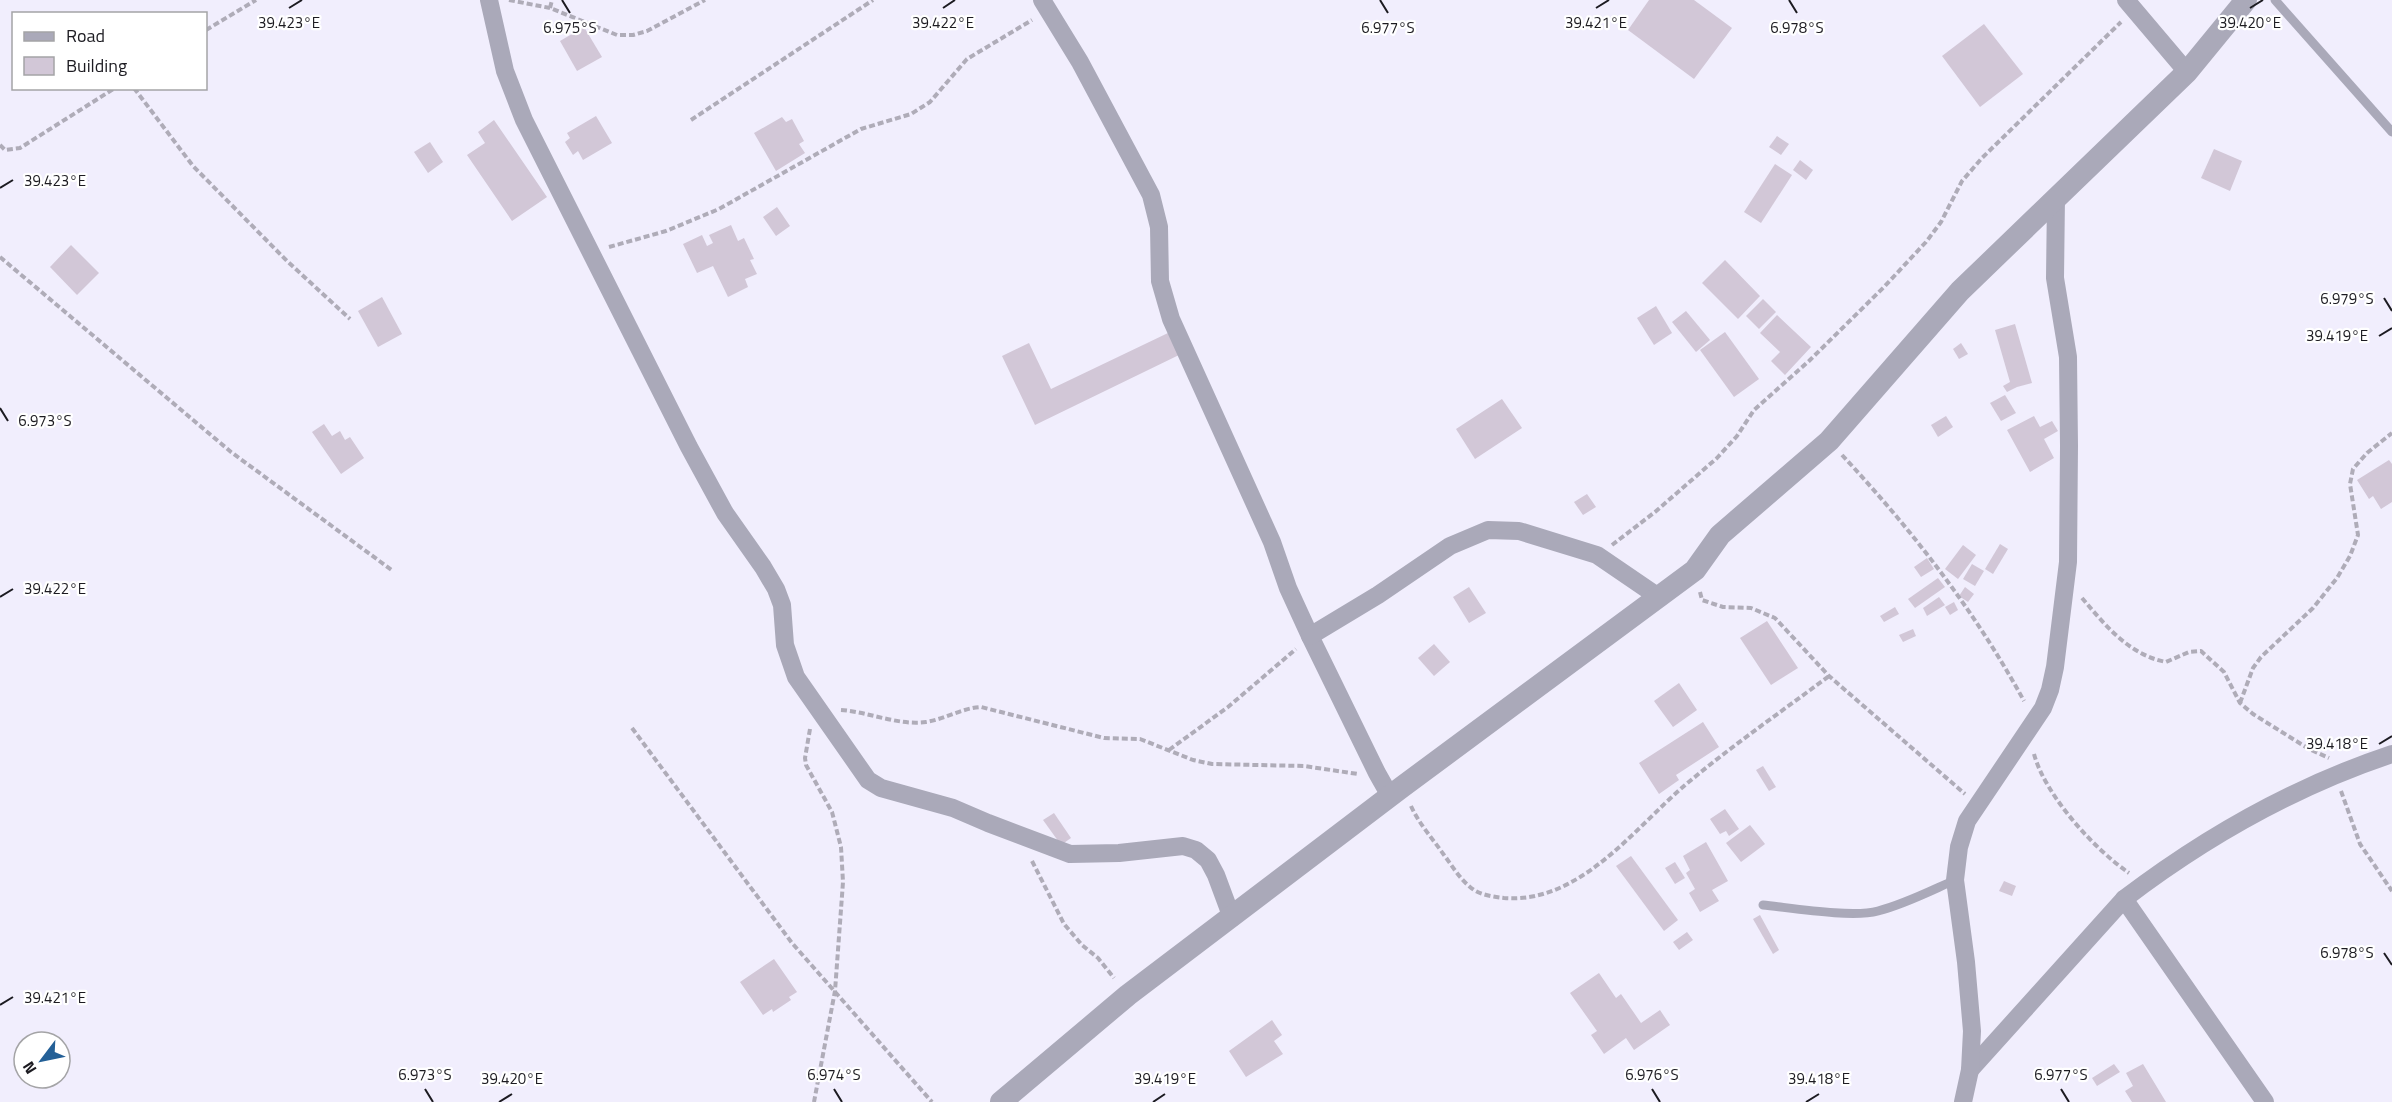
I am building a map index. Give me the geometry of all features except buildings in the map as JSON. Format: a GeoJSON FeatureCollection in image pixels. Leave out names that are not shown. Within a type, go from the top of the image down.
{"type":"FeatureCollection","features":[{"type":"Feature","properties":{"kind":"street"},"geometry":{"type":"LineString","coordinates":[[489,0],[505,72],[514,97],[688,447],[725,513],[776,589],[782,605],[785,645],[796,677],[868,780],[881,788],[953,807],[988,823],[1070,854],[1136,852],[1183,846],[1196,850],[1208,860],[1216,875],[1232,918]]}},
{"type":"Feature","properties":{"kind":"street"},"geometry":{"type":"LineString","coordinates":[[1001,1102],[1128,995],[1396,791],[1695,570],[1720,535],[1829,441],[1960,291],[2187,72],[2246,0]]}},
{"type":"Feature","properties":{"kind":"street"},"geometry":{"type":"LineString","coordinates":[[1045,5],[1080,62],[1151,195],[1159,227],[1160,280],[1171,319],[1268,532],[1288,588],[1310,636],[1377,773],[1396,791]]}},
{"type":"Feature","properties":{"kind":"street"},"geometry":{"type":"LineString","coordinates":[[2129,5],[2187,72]]}},
{"type":"Feature","properties":{"kind":"street"},"geometry":{"type":"LineString","coordinates":[[1963,1102],[1970,1070],[1972,1031],[1956,880],[1959,847],[1967,820],[2032,725],[2050,690],[2068,562],[2068,357],[2055,278],[2056,197]]}},
{"type":"Feature","properties":{"kind":"street"},"geometry":{"type":"LineString","coordinates":[[1310,636],[1378,595],[1450,546],[1488,530],[1519,531],[1597,555],[1660,598]]}},
{"type":"Feature","properties":{"kind":"street"},"geometry":{"type":"LineString","coordinates":[[1970,1070],[2124,899],[2145,883],[2262,810],[2344,771],[2392,754]]}},
{"type":"Feature","properties":{"kind":"street"},"geometry":{"type":"LineString","coordinates":[[2124,899],[2265,1102]]}},
{"type":"Feature","properties":{"kind":"lane"},"geometry":{"type":"LineString","coordinates":[[2275,0],[2392,132]]}},
{"type":"Feature","properties":{"kind":"lane"},"geometry":{"type":"LineString","coordinates":[[1763,905],[1841,912],[1876,912],[1912,900],[1956,880]]}},
{"type":"Feature","properties":{"kind":"path"},"geometry":{"type":"LineString","coordinates":[[207,29],[256,0]]}},
{"type":"Feature","properties":{"kind":"path"},"geometry":{"type":"LineString","coordinates":[[508,0],[550,8],[617,35],[633,35],[646,31],[705,0]]}},
{"type":"Feature","properties":{"kind":"path"},"geometry":{"type":"LineString","coordinates":[[550,8],[552,0]]}},
{"type":"Feature","properties":{"kind":"path"},"geometry":{"type":"LineString","coordinates":[[691,120],[873,0]]}},
{"type":"Feature","properties":{"kind":"path"},"geometry":{"type":"LineString","coordinates":[[592,252],[666,231],[719,209],[861,129],[911,114],[930,102],[967,58],[1011,34],[1045,5]]}},
{"type":"Feature","properties":{"kind":"path"},"geometry":{"type":"LineString","coordinates":[[1597,555],[1646,520],[1717,458],[1737,436],[1754,410],[1850,321],[1926,242],[1941,222],[1962,181],[1982,158],[2129,5]]}},
{"type":"Feature","properties":{"kind":"path"},"geometry":{"type":"LineString","coordinates":[[0,145],[5,150],[20,148],[112,90]]}},
{"type":"Feature","properties":{"kind":"path"},"geometry":{"type":"LineString","coordinates":[[136,90],[193,166],[287,261],[350,319]]}},
{"type":"Feature","properties":{"kind":"path"},"geometry":{"type":"LineString","coordinates":[[0,256],[231,452],[393,571]]}},
{"type":"Feature","properties":{"kind":"path"},"geometry":{"type":"LineString","coordinates":[[2240,703],[2253,668],[2261,657],[2313,608],[2337,578],[2350,556],[2358,535],[2350,484],[2354,469],[2367,453],[2392,433]]}},
{"type":"Feature","properties":{"kind":"path"},"geometry":{"type":"LineString","coordinates":[[1829,441],[1893,510],[1940,570],[2003,663],[2032,725],[2035,758],[2044,778],[2076,824],[2099,851],[2145,883]]}},
{"type":"Feature","properties":{"kind":"path"},"geometry":{"type":"LineString","coordinates":[[1695,570],[1702,600],[1723,607],[1751,608],[1775,618],[1829,676],[1978,804]]}},
{"type":"Feature","properties":{"kind":"path"},"geometry":{"type":"LineString","coordinates":[[2065,579],[2117,637],[2144,654],[2166,662],[2197,651],[2209,657],[2224,672],[2240,703],[2253,714],[2344,771],[2346,809],[2360,843],[2392,891]]}},
{"type":"Feature","properties":{"kind":"path"},"geometry":{"type":"LineString","coordinates":[[1169,750],[1248,692],[1310,636]]}},
{"type":"Feature","properties":{"kind":"path"},"geometry":{"type":"LineString","coordinates":[[1396,791],[1460,877],[1474,890],[1491,897],[1514,899],[1540,895],[1573,882],[1609,855],[1685,785],[1829,676]]}},
{"type":"Feature","properties":{"kind":"path"},"geometry":{"type":"LineString","coordinates":[[814,1102],[835,991],[843,882],[841,847],[832,812],[806,765],[807,743],[817,705],[912,722],[925,722],[981,706],[1104,738],[1140,739],[1193,760],[1212,764],[1304,766],[1356,774],[1377,773]]}},
{"type":"Feature","properties":{"kind":"path"},"geometry":{"type":"LineString","coordinates":[[632,728],[792,942],[932,1102]]}},
{"type":"Feature","properties":{"kind":"path"},"geometry":{"type":"LineString","coordinates":[[1020,834],[1064,924],[1082,945],[1098,958],[1128,995]]}}]}
